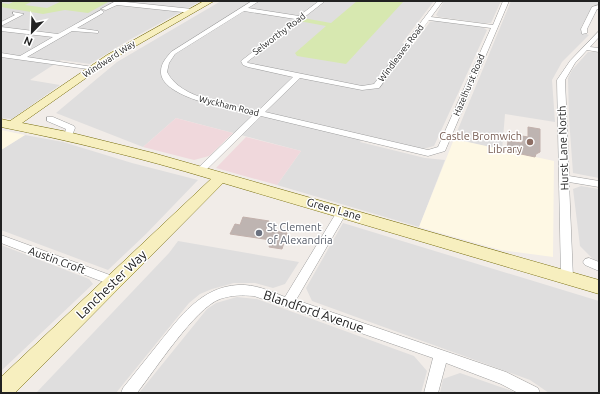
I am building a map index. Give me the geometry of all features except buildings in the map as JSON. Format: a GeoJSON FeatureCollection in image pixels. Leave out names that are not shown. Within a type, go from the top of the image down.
{"type":"FeatureCollection","features":[{"type":"Feature","properties":{"kind":"street","name":"Windward Way"},"geometry":{"type":"LineString","coordinates":[[7,124],[134,42],[210,1]]}},
{"type":"Feature","properties":{"kind":"street","name":"Wyckham Road"},"geometry":{"type":"LineString","coordinates":[[256,1],[176,50],[168,58],[164,72],[172,85],[185,94],[258,114],[421,153]]}},
{"type":"Feature","properties":{"kind":"street","name":"Selworthy Road"},"geometry":{"type":"LineString","coordinates":[[298,76],[250,66],[245,64],[244,61],[322,1]]}},
{"type":"Feature","properties":{"kind":"street","name":"Windleaves Road"},"geometry":{"type":"LineString","coordinates":[[298,76],[362,88],[376,86],[440,1]]}},
{"type":"Feature","properties":{"kind":"street","name":"Hazelhurst Road"},"geometry":{"type":"LineString","coordinates":[[421,153],[433,153],[442,149],[506,1]]}},
{"type":"Feature","properties":{"kind":"street"},"geometry":{"type":"LineString","coordinates":[[21,58],[116,3],[192,11]]}},
{"type":"Feature","properties":{"kind":"street"},"geometry":{"type":"LineString","coordinates":[[584,33],[584,29],[595,8],[599,7]]}},
{"type":"Feature","properties":{"kind":"street"},"geometry":{"type":"LineString","coordinates":[[243,9],[299,18]]}},
{"type":"Feature","properties":{"kind":"street"},"geometry":{"type":"LineString","coordinates":[[1,24],[21,14],[15,13]]}},
{"type":"Feature","properties":{"kind":"street"},"geometry":{"type":"LineString","coordinates":[[428,18],[494,27]]}},
{"type":"Feature","properties":{"kind":"street"},"geometry":{"type":"LineString","coordinates":[[1,29],[57,36]]}},
{"type":"Feature","properties":{"kind":"street"},"geometry":{"type":"LineString","coordinates":[[71,29],[96,32]]}},
{"type":"Feature","properties":{"kind":"street","name":"Hurst Lane North"},"geometry":{"type":"LineString","coordinates":[[567,278],[561,80],[572,62],[599,33]]}},
{"type":"Feature","properties":{"kind":"street"},"geometry":{"type":"LineString","coordinates":[[585,48],[599,50]]}},
{"type":"Feature","properties":{"kind":"street"},"geometry":{"type":"LineString","coordinates":[[1,55],[93,69]]}},
{"type":"Feature","properties":{"kind":"street"},"geometry":{"type":"LineString","coordinates":[[200,171],[298,76]]}},
{"type":"Feature","properties":{"kind":"street"},"geometry":{"type":"LineString","coordinates":[[50,119],[71,128],[68,136]]}},
{"type":"Feature","properties":{"kind":"street","name":"Green Lane"},"geometry":{"type":"LineString","coordinates":[[7,124],[68,136],[200,171],[599,287]]}},
{"type":"Feature","properties":{"kind":"street","name":"Lanchester Way"},"geometry":{"type":"LineString","coordinates":[[1,392],[221,177]]}},
{"type":"Feature","properties":{"kind":"street"},"geometry":{"type":"LineString","coordinates":[[564,178],[599,184]]}},
{"type":"Feature","properties":{"kind":"street"},"geometry":{"type":"LineString","coordinates":[[288,303],[342,212]]}},
{"type":"Feature","properties":{"kind":"street","name":"Austin Croft"},"geometry":{"type":"LineString","coordinates":[[1,239],[114,281]]}},
{"type":"Feature","properties":{"kind":"street","name":"Blandford Avenue"},"geometry":{"type":"LineString","coordinates":[[128,393],[192,312],[207,300],[217,295],[237,290],[254,291],[441,355],[506,379],[533,393]]}},
{"type":"Feature","properties":{"kind":"street"},"geometry":{"type":"LineString","coordinates":[[430,393],[441,355]]}},
{"type":"Feature","properties":{"kind":"shaded area"},"geometry":{"type":"Polygon","coordinates":[[[1,1],[201,1],[129,40],[90,64],[61,60],[30,80],[60,85],[12,119],[1,118],[1,1]]]}},
{"type":"Feature","properties":{"kind":"shaded area"},"geometry":{"type":"Polygon","coordinates":[[[221,1],[434,1],[402,43],[413,45],[430,22],[438,20],[482,27],[487,30],[434,146],[423,149],[365,135],[360,142],[425,158],[445,160],[419,227],[277,185],[301,151],[176,118],[143,147],[56,113],[117,62],[221,1]]]}},
{"type":"Feature","properties":{"kind":"shaded area"},"geometry":{"type":"Polygon","coordinates":[[[444,1],[501,1],[491,23],[482,23],[439,17],[436,15],[444,1]]]}},
{"type":"Feature","properties":{"kind":"shaded area"},"geometry":{"type":"Polygon","coordinates":[[[511,1],[599,1],[599,6],[593,5],[581,27],[582,32],[589,35],[562,62],[552,80],[555,122],[505,114],[502,150],[454,139],[511,1]]]}},
{"type":"Feature","properties":{"kind":"shaded area"},"geometry":{"type":"Polygon","coordinates":[[[588,52],[599,52],[599,178],[573,173],[568,78],[572,70],[588,52]]]}},
{"type":"Feature","properties":{"kind":"shaded area"},"geometry":{"type":"Polygon","coordinates":[[[176,118],[233,133],[209,156],[194,160],[143,147],[176,118]]]}},
{"type":"Feature","properties":{"kind":"shaded area"},"geometry":{"type":"Polygon","coordinates":[[[1,130],[25,135],[1,150],[1,130]]]}},
{"type":"Feature","properties":{"kind":"shaded area"},"geometry":{"type":"Polygon","coordinates":[[[25,135],[63,142],[132,163],[198,180],[146,234],[108,270],[1,230],[1,150],[25,135]]]}},
{"type":"Feature","properties":{"kind":"shaded area"},"geometry":{"type":"Polygon","coordinates":[[[246,137],[301,151],[277,185],[216,168],[246,137]]]}},
{"type":"Feature","properties":{"kind":"shaded area"},"geometry":{"type":"Polygon","coordinates":[[[454,139],[554,161],[553,257],[501,250],[419,227],[454,139]]]}},
{"type":"Feature","properties":{"kind":"shaded area"},"geometry":{"type":"Polygon","coordinates":[[[581,186],[599,189],[599,262],[593,259],[580,246],[573,189],[581,186]]]}},
{"type":"Feature","properties":{"kind":"shaded area"},"geometry":{"type":"Polygon","coordinates":[[[343,223],[599,301],[599,393],[549,393],[530,380],[312,301],[306,288],[343,223]]]}},
{"type":"Feature","properties":{"kind":"shaded area"},"geometry":{"type":"Polygon","coordinates":[[[178,241],[299,262],[285,284],[273,288],[255,283],[234,283],[200,294],[189,303],[116,393],[36,393],[169,253],[178,241]]]}},
{"type":"Feature","properties":{"kind":"shaded area"},"geometry":{"type":"Polygon","coordinates":[[[1,245],[89,279],[93,284],[1,371],[1,245]]]}},
{"type":"Feature","properties":{"kind":"shaded area"},"geometry":{"type":"Polygon","coordinates":[[[237,297],[257,299],[414,356],[427,371],[421,393],[139,393],[207,309],[216,303],[237,297]]]}},
{"type":"Feature","properties":{"kind":"shaded area"},"geometry":{"type":"Polygon","coordinates":[[[460,373],[515,393],[440,393],[443,379],[460,373]]]}},
{"type":"Feature","properties":{"kind":"green space"},"geometry":{"type":"Polygon","coordinates":[[[15,1],[33,1],[25,5],[47,8],[62,1],[110,1],[88,13],[65,10],[43,14],[1,7],[1,3],[9,4],[15,1]]]}},
{"type":"Feature","properties":{"kind":"green space"},"geometry":{"type":"Polygon","coordinates":[[[357,1],[403,2],[346,64],[297,56],[295,53],[326,26],[299,21],[303,18],[331,23],[357,1]]]}},
{"type":"Feature","properties":{"kind":"place","name":"Castle Bromwich Library"},"geometry":{"type":"Point","coordinates":[530,142]}},
{"type":"Feature","properties":{"kind":"place","name":"St Clement of Alexandria"},"geometry":{"type":"Point","coordinates":[259,233]}}]}
